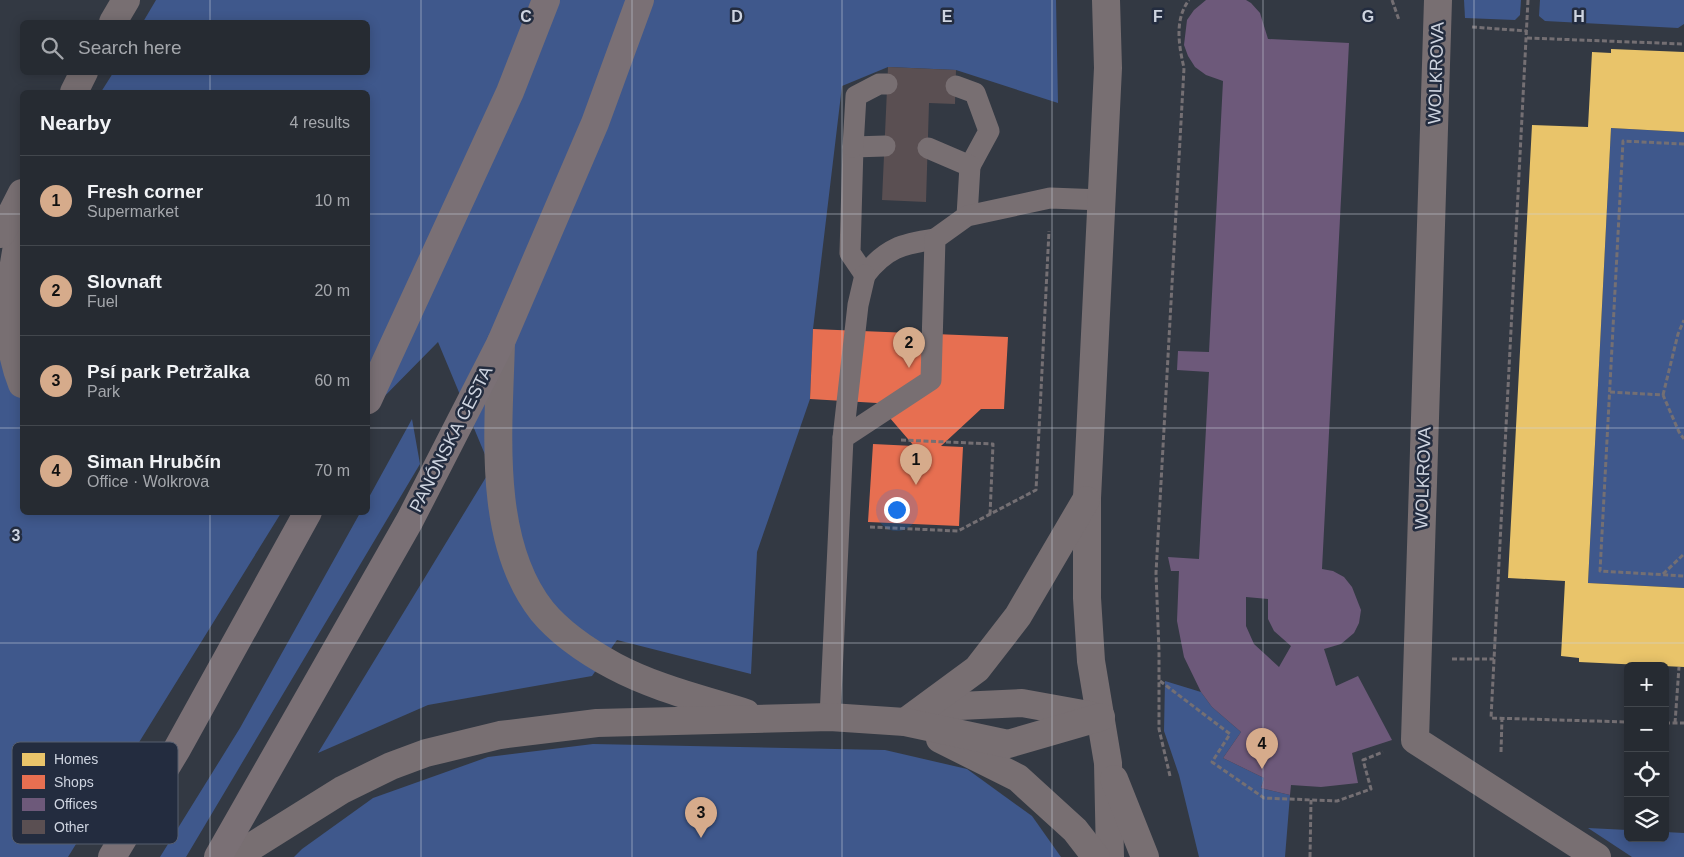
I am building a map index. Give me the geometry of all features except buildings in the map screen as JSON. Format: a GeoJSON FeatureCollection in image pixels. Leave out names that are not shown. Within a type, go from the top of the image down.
{"type":"FeatureCollection","features":[{"type":"Feature","properties":{"kind":"main road"},"geometry":{"type":"LineString","coordinates":[[371,389],[510,92],[546,0]]}},
{"type":"Feature","properties":{"kind":"main road","name":"PANÓNSKA CESTA"},"geometry":{"type":"LineString","coordinates":[[218,857],[410,520],[501,342],[595,123],[640,0]]}},
{"type":"Feature","properties":{"kind":"main road"},"geometry":{"type":"LineString","coordinates":[[178,747],[306,515]]}},
{"type":"Feature","properties":{"kind":"main road"},"geometry":{"type":"LineString","coordinates":[[112,857],[120,844]]}},
{"type":"Feature","properties":{"kind":"street"},"geometry":{"type":"LineString","coordinates":[[114,20],[126,0]]}},
{"type":"Feature","properties":{"kind":"street"},"geometry":{"type":"LineString","coordinates":[[1106,0],[1108,68],[1087,498],[1088,607],[1091,661],[1108,763],[1110,857]]}},
{"type":"Feature","properties":{"kind":"street","name":"WOLKROVA"},"geometry":{"type":"LineString","coordinates":[[1415,740],[1438,12]]}},
{"type":"Feature","properties":{"kind":"street"},"geometry":{"type":"LineString","coordinates":[[75,90],[82,75]]}},
{"type":"Feature","properties":{"kind":"street"},"geometry":{"type":"LineString","coordinates":[[0,235],[20,197]]}},
{"type":"Feature","properties":{"kind":"street"},"geometry":{"type":"LineString","coordinates":[[20,232],[8,306],[8,341],[20,379]]}},
{"type":"Feature","properties":{"kind":"street"},"geometry":{"type":"LineString","coordinates":[[501,342],[499,437],[501,497],[514,556],[526,585],[542,610],[562,632],[615,667],[681,693],[767,719]]}},
{"type":"Feature","properties":{"kind":"street"},"geometry":{"type":"LineString","coordinates":[[905,722],[977,669],[1018,616],[1087,498]]}},
{"type":"Feature","properties":{"kind":"street"},"geometry":{"type":"LineString","coordinates":[[905,722],[959,706],[1022,703],[1101,717]]}},
{"type":"Feature","properties":{"kind":"street"},"geometry":{"type":"LineString","coordinates":[[235,857],[342,790],[391,766],[461,743],[510,733],[597,723],[830,717],[905,722],[1008,744],[1101,717]]}},
{"type":"Feature","properties":{"kind":"street"},"geometry":{"type":"LineString","coordinates":[[905,722],[1018,778],[1075,830],[1096,857]]}},
{"type":"Feature","properties":{"kind":"street"},"geometry":{"type":"LineString","coordinates":[[1415,740],[1597,857]]}},
{"type":"Feature","properties":{"kind":"street"},"geometry":{"type":"LineString","coordinates":[[1108,763],[1145,857]]}},
{"type":"Feature","properties":{"kind":"lane"},"geometry":{"type":"LineString","coordinates":[[865,275],[850,253],[856,96],[879,84],[887,84]]}},
{"type":"Feature","properties":{"kind":"lane"},"geometry":{"type":"LineString","coordinates":[[956,86],[975,93],[989,131],[970,166],[967,216]]}},
{"type":"Feature","properties":{"kind":"lane"},"geometry":{"type":"LineString","coordinates":[[853,148],[885,146]]}},
{"type":"Feature","properties":{"kind":"lane"},"geometry":{"type":"LineString","coordinates":[[928,148],[970,166]]}},
{"type":"Feature","properties":{"kind":"lane"},"geometry":{"type":"LineString","coordinates":[[830,717],[843,438],[858,305],[865,275],[887,252],[906,243],[935,239],[967,216],[1050,198],[1102,200]]}},
{"type":"Feature","properties":{"kind":"lane"},"geometry":{"type":"LineString","coordinates":[[843,438],[931,380],[935,239]]}},
{"type":"Feature","properties":{"kind":"path"},"geometry":{"type":"LineString","coordinates":[[1170,776],[1159,729],[1156,574],[1184,68],[1178,41],[1182,9],[1189,0]]}},
{"type":"Feature","properties":{"kind":"path"},"geometry":{"type":"LineString","coordinates":[[1528,0],[1491,718],[1624,722]]}},
{"type":"Feature","properties":{"kind":"path"},"geometry":{"type":"LineString","coordinates":[[1438,12],[1527,31]]}},
{"type":"Feature","properties":{"kind":"path"},"geometry":{"type":"LineString","coordinates":[[1527,38],[1684,44]]}},
{"type":"Feature","properties":{"kind":"path"},"geometry":{"type":"LineString","coordinates":[[1684,144],[1623,141],[1600,571],[1684,576]]}},
{"type":"Feature","properties":{"kind":"path"},"geometry":{"type":"LineString","coordinates":[[865,527],[958,531],[1036,490],[1050,198]]}},
{"type":"Feature","properties":{"kind":"path"},"geometry":{"type":"LineString","coordinates":[[1684,320],[1678,334],[1663,395],[1684,439]]}},
{"type":"Feature","properties":{"kind":"path"},"geometry":{"type":"LineString","coordinates":[[1610,392],[1663,395]]}},
{"type":"Feature","properties":{"kind":"path"},"geometry":{"type":"LineString","coordinates":[[898,440],[993,444],[990,515]]}},
{"type":"Feature","properties":{"kind":"path"},"geometry":{"type":"LineString","coordinates":[[1663,575],[1684,554]]}},
{"type":"Feature","properties":{"kind":"path"},"geometry":{"type":"LineString","coordinates":[[1675,723],[1679,667]]}},
{"type":"Feature","properties":{"kind":"path"},"geometry":{"type":"LineString","coordinates":[[1159,680],[1230,734],[1212,762],[1264,798],[1337,801],[1372,789],[1363,760],[1415,740]]}},
{"type":"Feature","properties":{"kind":"path"},"geometry":{"type":"LineString","coordinates":[[1501,757],[1502,718]]}},
{"type":"Feature","properties":{"kind":"path"},"geometry":{"type":"LineString","coordinates":[[1669,723],[1684,723]]}},
{"type":"Feature","properties":{"kind":"path"},"geometry":{"type":"LineString","coordinates":[[1310,857],[1311,800]]}},
{"type":"Feature","properties":{"kind":"shaded area"},"geometry":{"type":"Polygon","coordinates":[[[156,0],[1056,0],[1058,103],[956,70],[888,67],[842,86],[813,329],[810,399],[757,552],[751,674],[617,640],[592,676],[428,705],[318,753],[491,469],[438,342],[370,411],[370,90],[102,90],[112,75],[370,75],[370,20],[144,20],[156,0]]]}},
{"type":"Feature","properties":{"kind":"shaded area"},"geometry":{"type":"Polygon","coordinates":[[[1464,0],[1521,0],[1520,15],[1515,20],[1465,18],[1464,0]]]}},
{"type":"Feature","properties":{"kind":"shaded area"},"geometry":{"type":"Polygon","coordinates":[[[1540,0],[1684,0],[1684,24],[1678,28],[1545,21],[1539,16],[1540,0]]]}},
{"type":"Feature","properties":{"kind":"shaded area"},"geometry":{"type":"Polygon","coordinates":[[[1611,128],[1684,132],[1684,588],[1588,583],[1611,128]]]}},
{"type":"Feature","properties":{"kind":"shaded area"},"geometry":{"type":"Polygon","coordinates":[[[20,252],[20,515],[280,515],[139,742],[12,742],[12,844],[76,844],[68,857],[0,857],[0,292],[20,252]]]}},
{"type":"Feature","properties":{"kind":"shaded area"},"geometry":{"type":"Polygon","coordinates":[[[412,419],[420,464],[186,857],[160,857],[168,844],[178,844],[178,828],[240,728],[359,515],[370,515],[370,495],[412,419]]]}},
{"type":"Feature","properties":{"kind":"shaded area"},"geometry":{"type":"Polygon","coordinates":[[[1165,681],[1201,692],[1212,707],[1241,732],[1223,758],[1264,778],[1261,788],[1290,795],[1285,857],[1199,857],[1179,775],[1164,731],[1165,681]]]}},
{"type":"Feature","properties":{"kind":"shaded area"},"geometry":{"type":"Polygon","coordinates":[[[593,744],[885,750],[967,769],[1032,816],[1061,857],[294,857],[302,849],[373,798],[488,757],[593,744]]]}},
{"type":"Feature","properties":{"kind":"shaded area"},"geometry":{"type":"Polygon","coordinates":[[[1588,828],[1624,830],[1624,842],[1669,842],[1669,832],[1684,833],[1684,857],[1632,857],[1588,828]]]}},
{"type":"Feature","properties":{"kind":"place","name":"Slovnaft"},"geometry":{"type":"Point","coordinates":[909,368]}},
{"type":"Feature","properties":{"kind":"place","name":"Fresh corner"},"geometry":{"type":"Point","coordinates":[916,485]}},
{"type":"Feature","properties":{"kind":"place","name":"Siman Hrubčín"},"geometry":{"type":"Point","coordinates":[1262,769]}},
{"type":"Feature","properties":{"kind":"place","name":"Psí park Petržalka"},"geometry":{"type":"Point","coordinates":[701,838]}}]}
